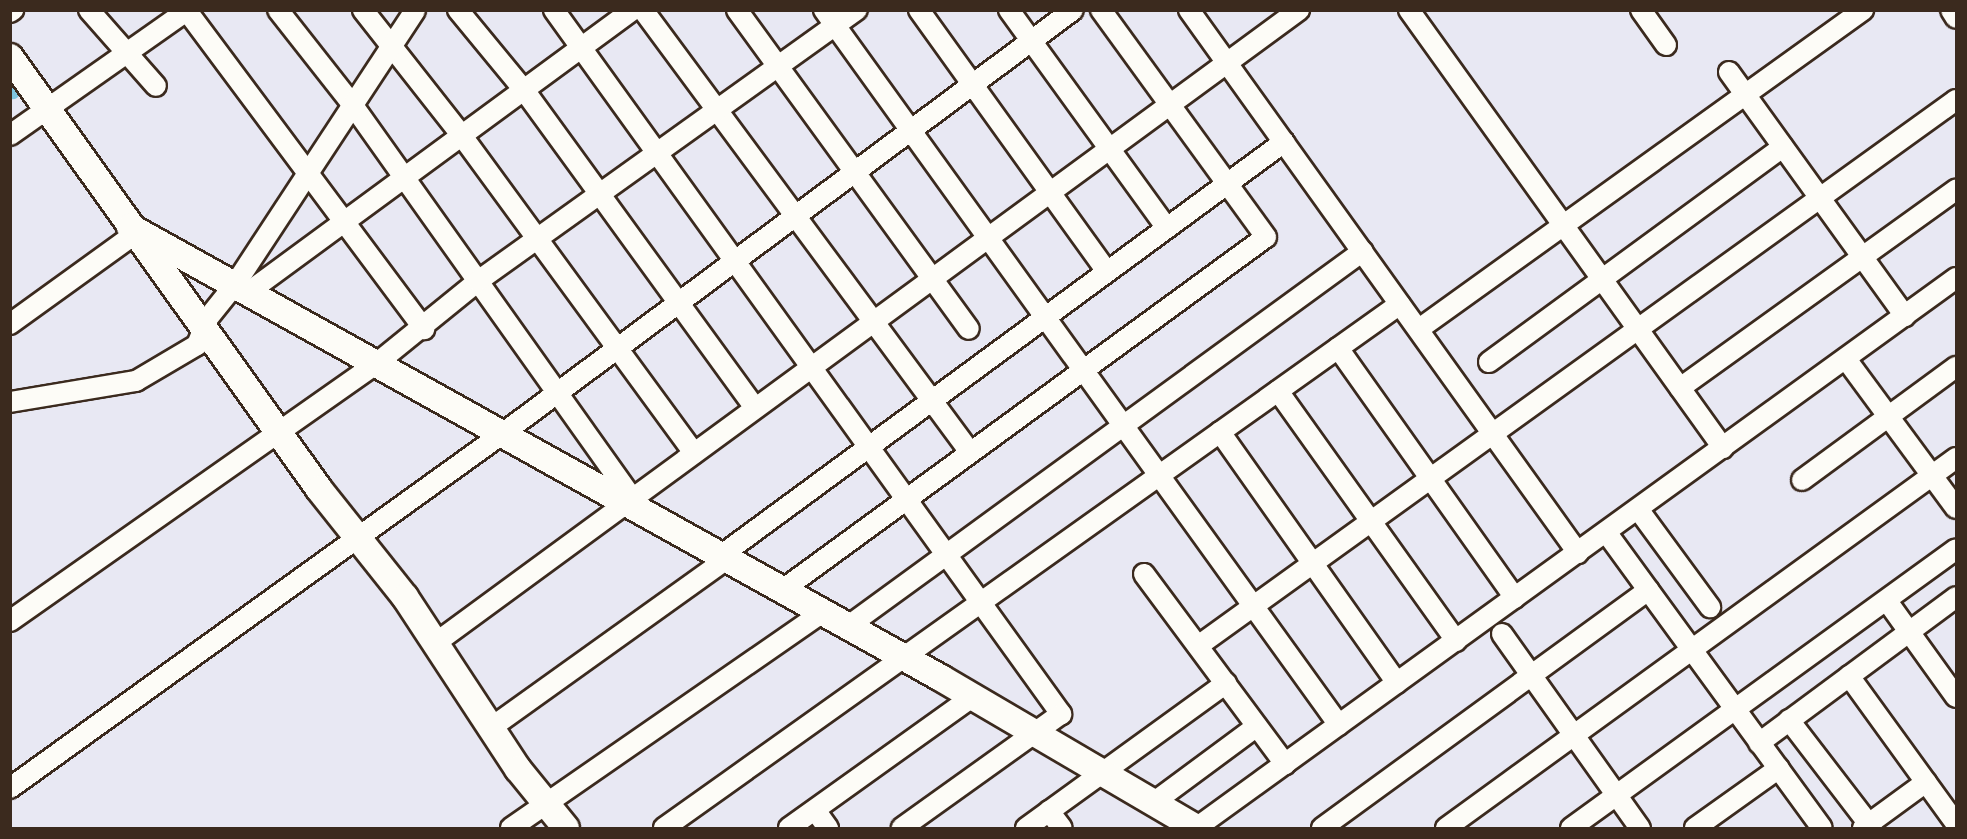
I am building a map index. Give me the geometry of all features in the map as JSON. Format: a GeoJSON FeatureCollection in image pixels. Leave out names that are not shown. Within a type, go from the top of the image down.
{"type":"FeatureCollection","features":[{"type":"Feature","properties":{"kind":"main road"},"geometry":{"type":"LineString","coordinates":[[10,57],[133,230],[266,440],[358,538],[438,642],[492,727],[546,804],[566,828]]}},
{"type":"Feature","properties":{"kind":"main road"},"geometry":{"type":"LineString","coordinates":[[133,230],[243,287],[376,364],[629,502],[722,558],[904,658],[1197,828]]}},
{"type":"Feature","properties":{"kind":"street"},"geometry":{"type":"LineString","coordinates":[[89,10],[125,56],[156,86]]}},
{"type":"Feature","properties":{"kind":"street"},"geometry":{"type":"LineString","coordinates":[[278,10],[352,104],[405,178],[558,393],[629,502]]}},
{"type":"Feature","properties":{"kind":"street"},"geometry":{"type":"LineString","coordinates":[[363,10],[389,48],[462,136],[694,453]]}},
{"type":"Feature","properties":{"kind":"street"},"geometry":{"type":"LineString","coordinates":[[10,402],[136,381],[180,359],[243,287],[308,170],[415,10]]}},
{"type":"Feature","properties":{"kind":"street"},"geometry":{"type":"LineString","coordinates":[[458,10],[524,90],[755,408]]}},
{"type":"Feature","properties":{"kind":"street"},"geometry":{"type":"LineString","coordinates":[[554,10],[909,497],[1061,714],[903,828]]}},
{"type":"Feature","properties":{"kind":"street"},"geometry":{"type":"LineString","coordinates":[[243,287],[345,221],[632,10]]}},
{"type":"Feature","properties":{"kind":"street"},"geometry":{"type":"LineString","coordinates":[[643,10],[970,452]]}},
{"type":"Feature","properties":{"kind":"street"},"geometry":{"type":"LineString","coordinates":[[737,10],[969,329]]}},
{"type":"Feature","properties":{"kind":"street"},"geometry":{"type":"LineString","coordinates":[[10,621],[424,329],[478,281],[779,66],[830,18],[857,10]]}},
{"type":"Feature","properties":{"kind":"street"},"geometry":{"type":"LineString","coordinates":[[919,10],[1107,272]]}},
{"type":"Feature","properties":{"kind":"street"},"geometry":{"type":"LineString","coordinates":[[1010,10],[1167,228]]}},
{"type":"Feature","properties":{"kind":"street"},"geometry":{"type":"LineString","coordinates":[[10,788],[502,434],[1073,10]]}},
{"type":"Feature","properties":{"kind":"street"},"geometry":{"type":"LineString","coordinates":[[781,591],[1266,237],[1101,10]]}},
{"type":"Feature","properties":{"kind":"street"},"geometry":{"type":"LineString","coordinates":[[1189,10],[1578,552]]}},
{"type":"Feature","properties":{"kind":"street"},"geometry":{"type":"LineString","coordinates":[[438,642],[1225,61],[1299,10]]}},
{"type":"Feature","properties":{"kind":"street"},"geometry":{"type":"LineString","coordinates":[[1409,10],[1560,227],[1723,448]]}},
{"type":"Feature","properties":{"kind":"street"},"geometry":{"type":"LineString","coordinates":[[1641,10],[1666,45]]}},
{"type":"Feature","properties":{"kind":"street"},"geometry":{"type":"LineString","coordinates":[[1419,329],[1863,10]]}},
{"type":"Feature","properties":{"kind":"street"},"geometry":{"type":"LineString","coordinates":[[1951,10],[1956,18]]}},
{"type":"Feature","properties":{"kind":"street"},"geometry":{"type":"LineString","coordinates":[[10,135],[46,107],[125,56],[187,11],[308,170],[424,329]]}},
{"type":"Feature","properties":{"kind":"street"},"geometry":{"type":"LineString","coordinates":[[830,18],[1339,725]]}},
{"type":"Feature","properties":{"kind":"street"},"geometry":{"type":"LineString","coordinates":[[1729,72],[1905,316]]}},
{"type":"Feature","properties":{"kind":"street"},"geometry":{"type":"LineString","coordinates":[[1198,646],[1255,609],[1430,479],[1495,436],[1638,333],[1956,100]]}},
{"type":"Feature","properties":{"kind":"street"},"geometry":{"type":"LineString","coordinates":[[492,727],[1284,142]]}},
{"type":"Feature","properties":{"kind":"street"},"geometry":{"type":"LineString","coordinates":[[1489,362],[1783,147]]}},
{"type":"Feature","properties":{"kind":"street"},"geometry":{"type":"LineString","coordinates":[[1680,388],[1956,190]]}},
{"type":"Feature","properties":{"kind":"street"},"geometry":{"type":"LineString","coordinates":[[10,324],[133,230]]}},
{"type":"Feature","properties":{"kind":"street"},"geometry":{"type":"LineString","coordinates":[[847,627],[1363,251]]}},
{"type":"Feature","properties":{"kind":"street"},"geometry":{"type":"LineString","coordinates":[[1197,828],[1956,278]]}},
{"type":"Feature","properties":{"kind":"street"},"geometry":{"type":"LineString","coordinates":[[664,828],[1400,304]]}},
{"type":"Feature","properties":{"kind":"street"},"geometry":{"type":"LineString","coordinates":[[1338,348],[1515,598]]}},
{"type":"Feature","properties":{"kind":"street"},"geometry":{"type":"LineString","coordinates":[[1846,359],[1956,508]]}},
{"type":"Feature","properties":{"kind":"street"},"geometry":{"type":"LineString","coordinates":[[1802,480],[1956,367]]}},
{"type":"Feature","properties":{"kind":"street"},"geometry":{"type":"LineString","coordinates":[[1278,391],[1456,641]]}},
{"type":"Feature","properties":{"kind":"street"},"geometry":{"type":"LineString","coordinates":[[1220,432],[1397,683]]}},
{"type":"Feature","properties":{"kind":"street"},"geometry":{"type":"LineString","coordinates":[[1446,828],[1956,458]]}},
{"type":"Feature","properties":{"kind":"street"},"geometry":{"type":"LineString","coordinates":[[1638,508],[1710,606]]}},
{"type":"Feature","properties":{"kind":"street"},"geometry":{"type":"LineString","coordinates":[[1606,532],[1821,828]]}},
{"type":"Feature","properties":{"kind":"street"},"geometry":{"type":"LineString","coordinates":[[1571,828],[1956,549]]}},
{"type":"Feature","properties":{"kind":"street"},"geometry":{"type":"LineString","coordinates":[[1144,574],[1285,764]]}},
{"type":"Feature","properties":{"kind":"street"},"geometry":{"type":"LineString","coordinates":[[1322,828],[1648,590]]}},
{"type":"Feature","properties":{"kind":"street"},"geometry":{"type":"LineString","coordinates":[[1759,743],[1956,597]]}},
{"type":"Feature","properties":{"kind":"street"},"geometry":{"type":"LineString","coordinates":[[1887,600],[1956,697]]}},
{"type":"Feature","properties":{"kind":"street"},"geometry":{"type":"LineString","coordinates":[[511,828],[821,613]]}},
{"type":"Feature","properties":{"kind":"street"},"geometry":{"type":"LineString","coordinates":[[1502,634],[1640,828]]}},
{"type":"Feature","properties":{"kind":"street"},"geometry":{"type":"LineString","coordinates":[[1849,676],[1956,824]]}},
{"type":"Feature","properties":{"kind":"street"},"geometry":{"type":"LineString","coordinates":[[1026,828],[1226,683]]}},
{"type":"Feature","properties":{"kind":"street"},"geometry":{"type":"LineString","coordinates":[[789,828],[972,697]]}},
{"type":"Feature","properties":{"kind":"street"},"geometry":{"type":"LineString","coordinates":[[1789,720],[1868,827],[1926,782]]}},
{"type":"Feature","properties":{"kind":"street"},"geometry":{"type":"LineString","coordinates":[[1153,803],[1257,726]]}},
{"type":"Feature","properties":{"kind":"street"},"geometry":{"type":"LineString","coordinates":[[1695,828],[1779,768]]}},
{"type":"Feature","properties":{"kind":"street"},"geometry":{"type":"LineString","coordinates":[[815,810],[828,828]]}},
{"type":"Feature","properties":{"kind":"street"},"geometry":{"type":"LineString","coordinates":[[1049,811],[1062,828]]}}]}
